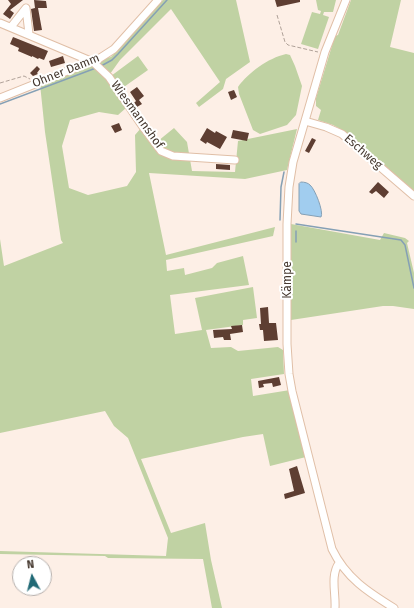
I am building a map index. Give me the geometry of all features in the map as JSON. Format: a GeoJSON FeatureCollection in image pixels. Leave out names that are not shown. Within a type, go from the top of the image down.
{"type":"FeatureCollection","features":[{"type":"Feature","properties":{"kind":"street","name":"Ohner Damm"},"geometry":{"type":"LineString","coordinates":[[0,98],[93,62],[114,49],[158,0]]}},
{"type":"Feature","properties":{"kind":"street","name":"Kämpe"},"geometry":{"type":"LineString","coordinates":[[346,0],[325,54],[293,162],[289,187],[287,224],[287,344],[289,374],[332,550],[339,563],[356,582],[394,608]]}},
{"type":"Feature","properties":{"kind":"street"},"geometry":{"type":"LineString","coordinates":[[11,27],[26,8],[29,34]]}},
{"type":"Feature","properties":{"kind":"street","name":"Wiesmannshof"},"geometry":{"type":"LineString","coordinates":[[0,23],[93,62],[109,77],[143,127],[165,153],[173,156],[235,160]]}},
{"type":"Feature","properties":{"kind":"street","name":"Eschweg"},"geometry":{"type":"LineString","coordinates":[[305,121],[326,127],[342,134],[414,196]]}},
{"type":"Feature","properties":{"kind":"street"},"geometry":{"type":"LineString","coordinates":[[335,608],[334,575],[339,563]]}},
{"type":"Feature","properties":{"kind":"path"},"geometry":{"type":"LineString","coordinates":[[277,15],[284,42],[288,45],[325,54]]}},
{"type":"Feature","properties":{"kind":"green space"},"geometry":{"type":"Polygon","coordinates":[[[163,0],[236,0],[250,62],[226,79],[223,89],[199,107],[196,103],[220,82],[171,9],[120,60],[110,74],[126,108],[118,115],[99,112],[70,120],[62,146],[69,188],[88,195],[127,186],[136,172],[135,135],[141,128],[158,141],[174,128],[187,142],[192,171],[235,172],[238,141],[297,129],[287,170],[245,179],[149,173],[166,255],[275,227],[273,236],[166,260],[167,271],[184,268],[185,275],[212,268],[217,263],[243,256],[249,285],[170,295],[175,334],[202,330],[195,298],[253,287],[257,318],[243,320],[243,325],[206,330],[211,348],[231,347],[238,351],[278,347],[283,350],[284,374],[251,379],[253,396],[290,390],[306,457],[270,466],[263,434],[141,459],[171,533],[205,523],[211,560],[222,608],[212,608],[203,559],[108,558],[105,556],[0,554],[0,551],[166,556],[168,538],[128,438],[114,426],[105,411],[0,433],[0,239],[4,266],[63,243],[61,240],[45,132],[40,84],[101,59],[111,57],[163,0]]]}},
{"type":"Feature","properties":{"kind":"green space"},"geometry":{"type":"Polygon","coordinates":[[[316,0],[336,0],[333,12],[324,12],[323,15],[329,17],[318,49],[301,44],[312,12],[320,14],[321,11],[318,10],[316,0]]]}},
{"type":"Feature","properties":{"kind":"green space"},"geometry":{"type":"Polygon","coordinates":[[[351,0],[401,0],[390,47],[414,53],[414,192],[344,131],[333,125],[318,120],[321,110],[316,106],[316,98],[335,36],[338,35],[351,0]]]}},
{"type":"Feature","properties":{"kind":"green space"},"geometry":{"type":"Polygon","coordinates":[[[286,54],[290,55],[302,86],[296,115],[287,125],[260,134],[253,130],[239,94],[238,87],[247,76],[259,67],[272,59],[286,54]]]}},
{"type":"Feature","properties":{"kind":"green space"},"geometry":{"type":"Polygon","coordinates":[[[138,56],[148,70],[121,89],[111,76],[138,56]]]}},
{"type":"Feature","properties":{"kind":"green space"},"geometry":{"type":"Polygon","coordinates":[[[291,224],[380,240],[384,233],[405,238],[409,241],[407,243],[414,273],[414,309],[383,306],[291,320],[291,224]]]}},
{"type":"Feature","properties":{"kind":"water"},"geometry":{"type":"Polygon","coordinates":[[[301,182],[305,182],[312,187],[320,206],[322,214],[321,217],[301,214],[299,211],[299,184],[301,182]]]}},
{"type":"Feature","properties":{"kind":"building"},"geometry":{"type":"Polygon","coordinates":[[[8,0],[23,0],[10,10],[14,13],[10,19],[3,14],[11,4],[8,0]]]}},
{"type":"Feature","properties":{"kind":"building"},"geometry":{"type":"Polygon","coordinates":[[[34,0],[46,1],[47,8],[38,8],[42,30],[34,31],[31,9],[35,8],[34,0]]]}},
{"type":"Feature","properties":{"kind":"building"},"geometry":{"type":"Polygon","coordinates":[[[275,0],[300,0],[300,2],[277,7],[275,0]]]}},
{"type":"Feature","properties":{"kind":"building"},"geometry":{"type":"Polygon","coordinates":[[[13,37],[48,51],[44,60],[18,51],[19,48],[10,44],[13,37]]]}},
{"type":"Feature","properties":{"kind":"building"},"geometry":{"type":"Polygon","coordinates":[[[63,56],[65,63],[51,67],[49,61],[63,56]]]}},
{"type":"Feature","properties":{"kind":"building"},"geometry":{"type":"Polygon","coordinates":[[[37,66],[40,69],[37,73],[38,74],[33,76],[30,73],[37,66]]]}},
{"type":"Feature","properties":{"kind":"building"},"geometry":{"type":"Polygon","coordinates":[[[137,87],[144,96],[139,100],[142,104],[137,107],[134,103],[136,101],[130,92],[137,87]]]}},
{"type":"Feature","properties":{"kind":"building"},"geometry":{"type":"Polygon","coordinates":[[[234,90],[237,97],[231,100],[228,92],[234,90]]]}},
{"type":"Feature","properties":{"kind":"building"},"geometry":{"type":"Polygon","coordinates":[[[119,123],[122,130],[115,133],[111,126],[119,123]]]}},
{"type":"Feature","properties":{"kind":"building"},"geometry":{"type":"Polygon","coordinates":[[[207,128],[215,133],[216,131],[227,137],[220,149],[200,140],[207,128]]]}},
{"type":"Feature","properties":{"kind":"building"},"geometry":{"type":"Polygon","coordinates":[[[233,130],[249,133],[247,141],[231,138],[233,130]]]}},
{"type":"Feature","properties":{"kind":"building"},"geometry":{"type":"Polygon","coordinates":[[[312,138],[316,140],[309,153],[305,151],[312,138]]]}},
{"type":"Feature","properties":{"kind":"building"},"geometry":{"type":"Polygon","coordinates":[[[216,164],[230,165],[230,170],[216,169],[216,164]]]}},
{"type":"Feature","properties":{"kind":"building"},"geometry":{"type":"Polygon","coordinates":[[[378,182],[389,192],[384,198],[376,191],[372,194],[369,192],[378,182]]]}},
{"type":"Feature","properties":{"kind":"building"},"geometry":{"type":"Polygon","coordinates":[[[268,307],[269,323],[276,323],[278,340],[264,341],[263,330],[260,330],[260,308],[268,307]]]}},
{"type":"Feature","properties":{"kind":"building"},"geometry":{"type":"Polygon","coordinates":[[[242,325],[243,332],[230,334],[231,340],[224,340],[223,337],[214,338],[213,330],[232,329],[231,326],[242,325]]]}},
{"type":"Feature","properties":{"kind":"building"},"geometry":{"type":"Polygon","coordinates":[[[279,377],[281,385],[273,387],[272,383],[263,384],[264,387],[259,388],[258,381],[279,377]]]}},
{"type":"Feature","properties":{"kind":"building"},"geometry":{"type":"Polygon","coordinates":[[[297,466],[305,493],[285,499],[284,494],[294,491],[289,469],[297,466]]]}},
{"type":"Feature","properties":{"kind":"waterway"},"geometry":{"type":"LineString","coordinates":[[101,66],[112,60],[167,0]]}},
{"type":"Feature","properties":{"kind":"waterway"},"geometry":{"type":"LineString","coordinates":[[0,104],[96,68]]}},
{"type":"Feature","properties":{"kind":"waterway"},"geometry":{"type":"LineString","coordinates":[[280,220],[281,187],[284,172]]}},
{"type":"Feature","properties":{"kind":"waterway"},"geometry":{"type":"LineString","coordinates":[[296,224],[401,240],[405,245],[414,288]]}},
{"type":"Feature","properties":{"kind":"waterway"},"geometry":{"type":"LineString","coordinates":[[296,231],[296,242]]}}]}
